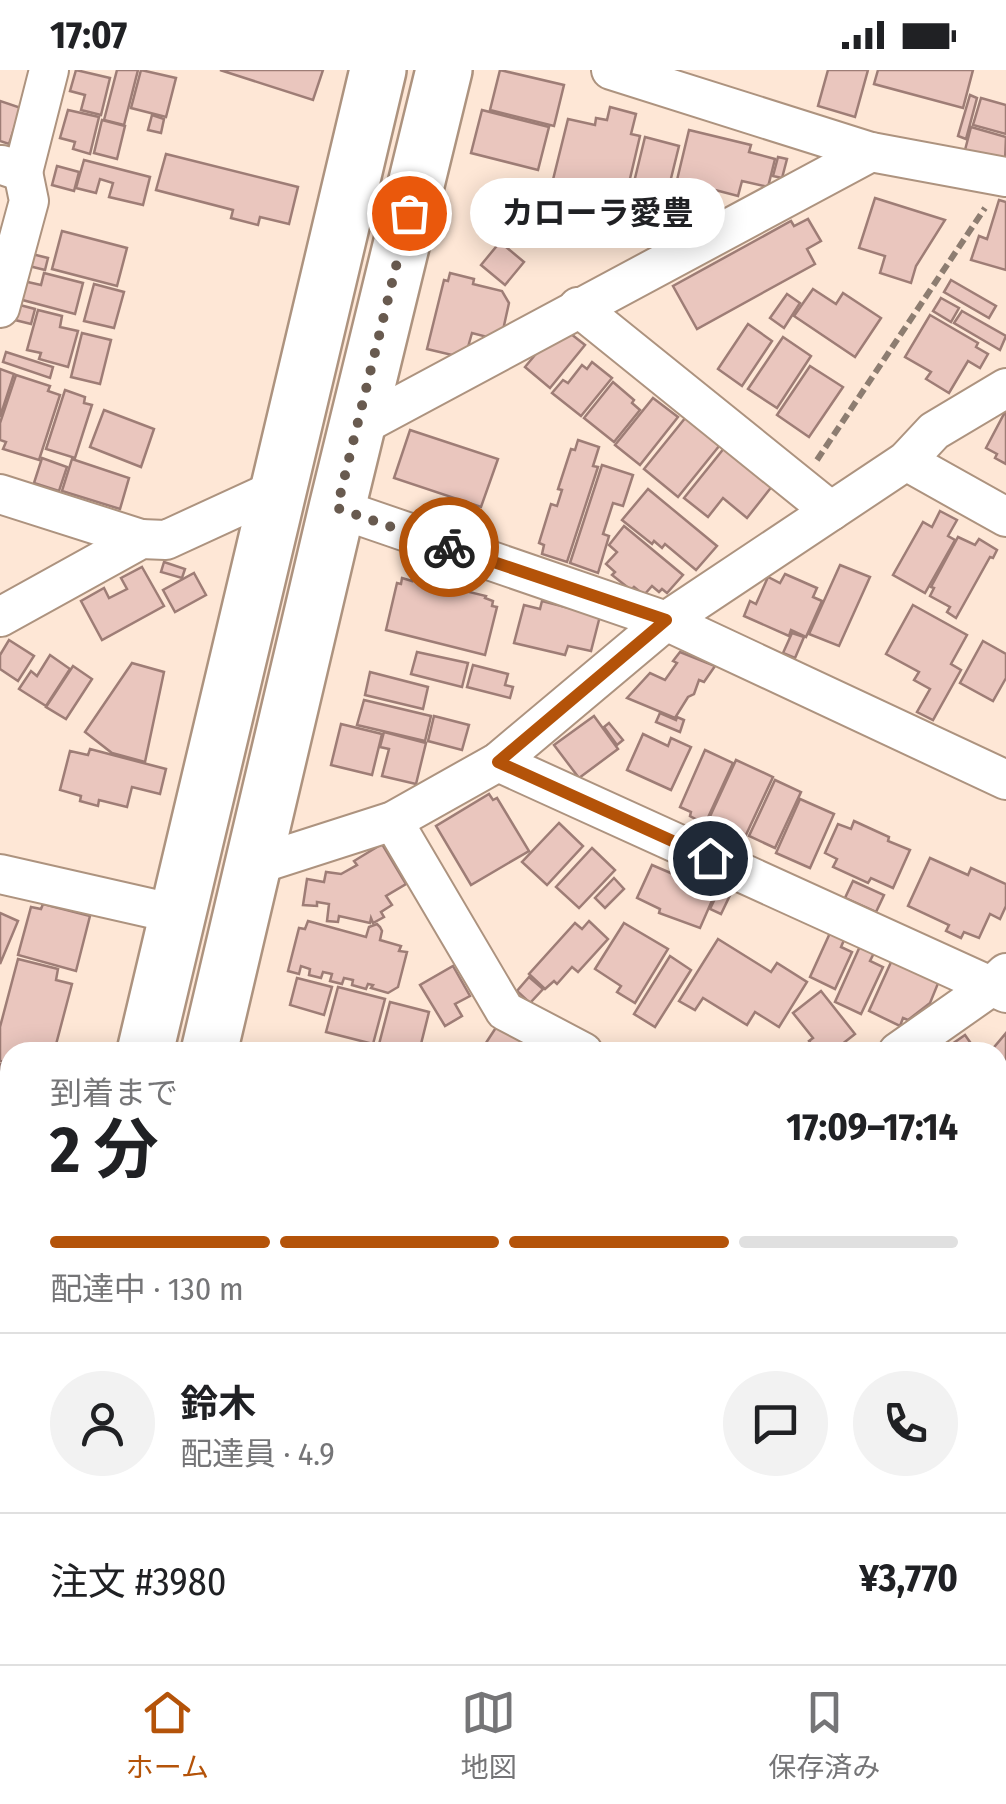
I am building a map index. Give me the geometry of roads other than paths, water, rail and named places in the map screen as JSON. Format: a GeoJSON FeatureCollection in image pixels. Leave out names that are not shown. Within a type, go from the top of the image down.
{"type":"FeatureCollection","features":[{"type":"Feature","properties":{"kind":"street"},"geometry":{"type":"LineString","coordinates":[[0,308],[29,201],[11,168],[49,70]]}},
{"type":"Feature","properties":{"kind":"street"},"geometry":{"type":"LineString","coordinates":[[147,1042],[378,70]]}},
{"type":"Feature","properties":{"kind":"street"},"geometry":{"type":"LineString","coordinates":[[211,1042],[444,70]]}},
{"type":"Feature","properties":{"kind":"street"},"geometry":{"type":"LineString","coordinates":[[611,70],[871,152],[1006,177]]}},
{"type":"Feature","properties":{"kind":"street"},"geometry":{"type":"LineString","coordinates":[[357,428],[871,152]]}},
{"type":"Feature","properties":{"kind":"street"},"geometry":{"type":"LineString","coordinates":[[578,308],[831,511]]}},
{"type":"Feature","properties":{"kind":"street"},"geometry":{"type":"LineString","coordinates":[[253,866],[393,820],[498,762],[666,620],[906,462],[934,432],[1006,388]]}},
{"type":"Feature","properties":{"kind":"street"},"geometry":{"type":"LineString","coordinates":[[906,462],[1006,517]]}},
{"type":"Feature","properties":{"kind":"street"},"geometry":{"type":"LineString","coordinates":[[0,494],[141,539],[166,540],[280,488]]}},
{"type":"Feature","properties":{"kind":"street"},"geometry":{"type":"LineString","coordinates":[[337,508],[666,620],[1006,780]]}},
{"type":"Feature","properties":{"kind":"street"},"geometry":{"type":"LineString","coordinates":[[0,616],[141,539]]}},
{"type":"Feature","properties":{"kind":"street"},"geometry":{"type":"LineString","coordinates":[[498,762],[1001,984]]}},
{"type":"Feature","properties":{"kind":"street"},"geometry":{"type":"LineString","coordinates":[[393,820],[505,1011],[565,1042]]}},
{"type":"Feature","properties":{"kind":"street"},"geometry":{"type":"LineString","coordinates":[[0,874],[176,914]]}},
{"type":"Feature","properties":{"kind":"street"},"geometry":{"type":"LineString","coordinates":[[913,1042],[1001,984]]}},
{"type":"Feature","properties":{"kind":"place","name":"カローラ愛豊"},"geometry":{"type":"Point","coordinates":[409,213]}}]}
